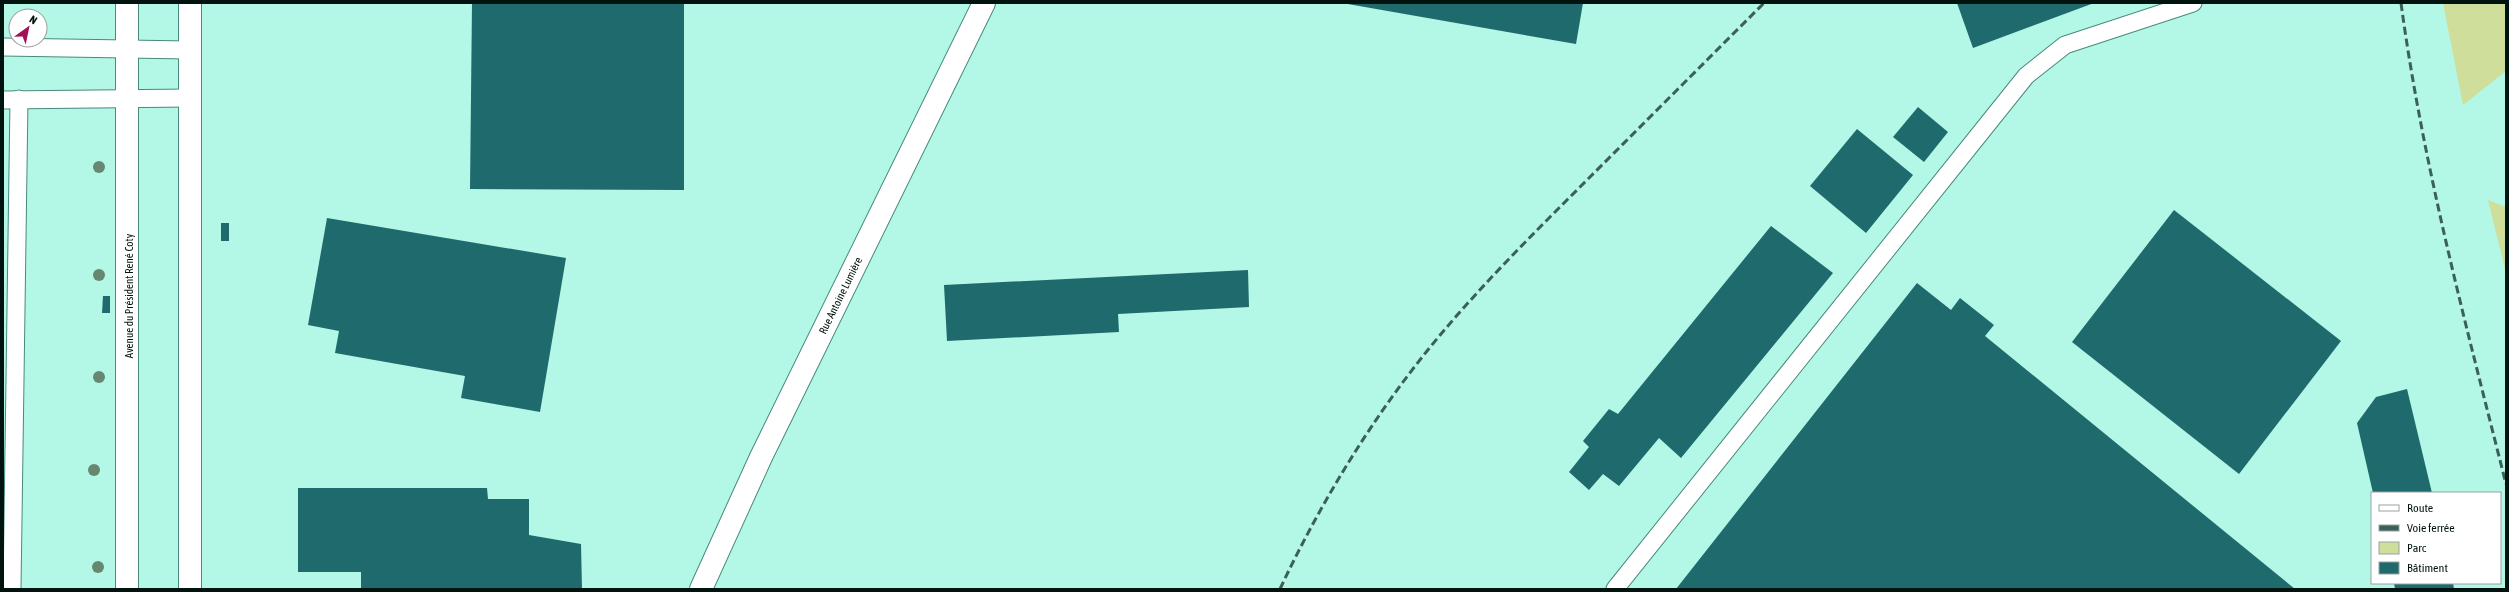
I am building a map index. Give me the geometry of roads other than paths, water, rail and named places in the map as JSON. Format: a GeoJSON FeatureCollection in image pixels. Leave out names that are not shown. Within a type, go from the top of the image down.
{"type":"FeatureCollection","features":[{"type":"Feature","properties":{"kind":"main road","name":"Avenue du Président René Coty"},"geometry":{"type":"LineString","coordinates":[[127,3],[127,589]]}},
{"type":"Feature","properties":{"kind":"main road"},"geometry":{"type":"LineString","coordinates":[[190,3],[190,589]]}},
{"type":"Feature","properties":{"kind":"main road","name":"Rue Antoine Lumière"},"geometry":{"type":"LineString","coordinates":[[701,589],[761,457],[984,3]]}},
{"type":"Feature","properties":{"kind":"lane"},"geometry":{"type":"LineString","coordinates":[[1616,589],[2026,76],[2065,45],[2193,3]]}},
{"type":"Feature","properties":{"kind":"lane"},"geometry":{"type":"LineString","coordinates":[[3,47],[189,50]]}},
{"type":"Feature","properties":{"kind":"lane"},"geometry":{"type":"LineString","coordinates":[[12,589],[11,100],[128,97],[189,98]]}},
{"type":"Feature","properties":{"kind":"railway"},"geometry":{"type":"LineString","coordinates":[[1280,589],[1311,527],[1346,466],[1385,407],[1427,351],[1486,283],[1527,240],[1764,3]]}},
{"type":"Feature","properties":{"kind":"railway"},"geometry":{"type":"LineString","coordinates":[[2401,3],[2410,64],[2433,185],[2461,305],[2506,484]]}}]}
